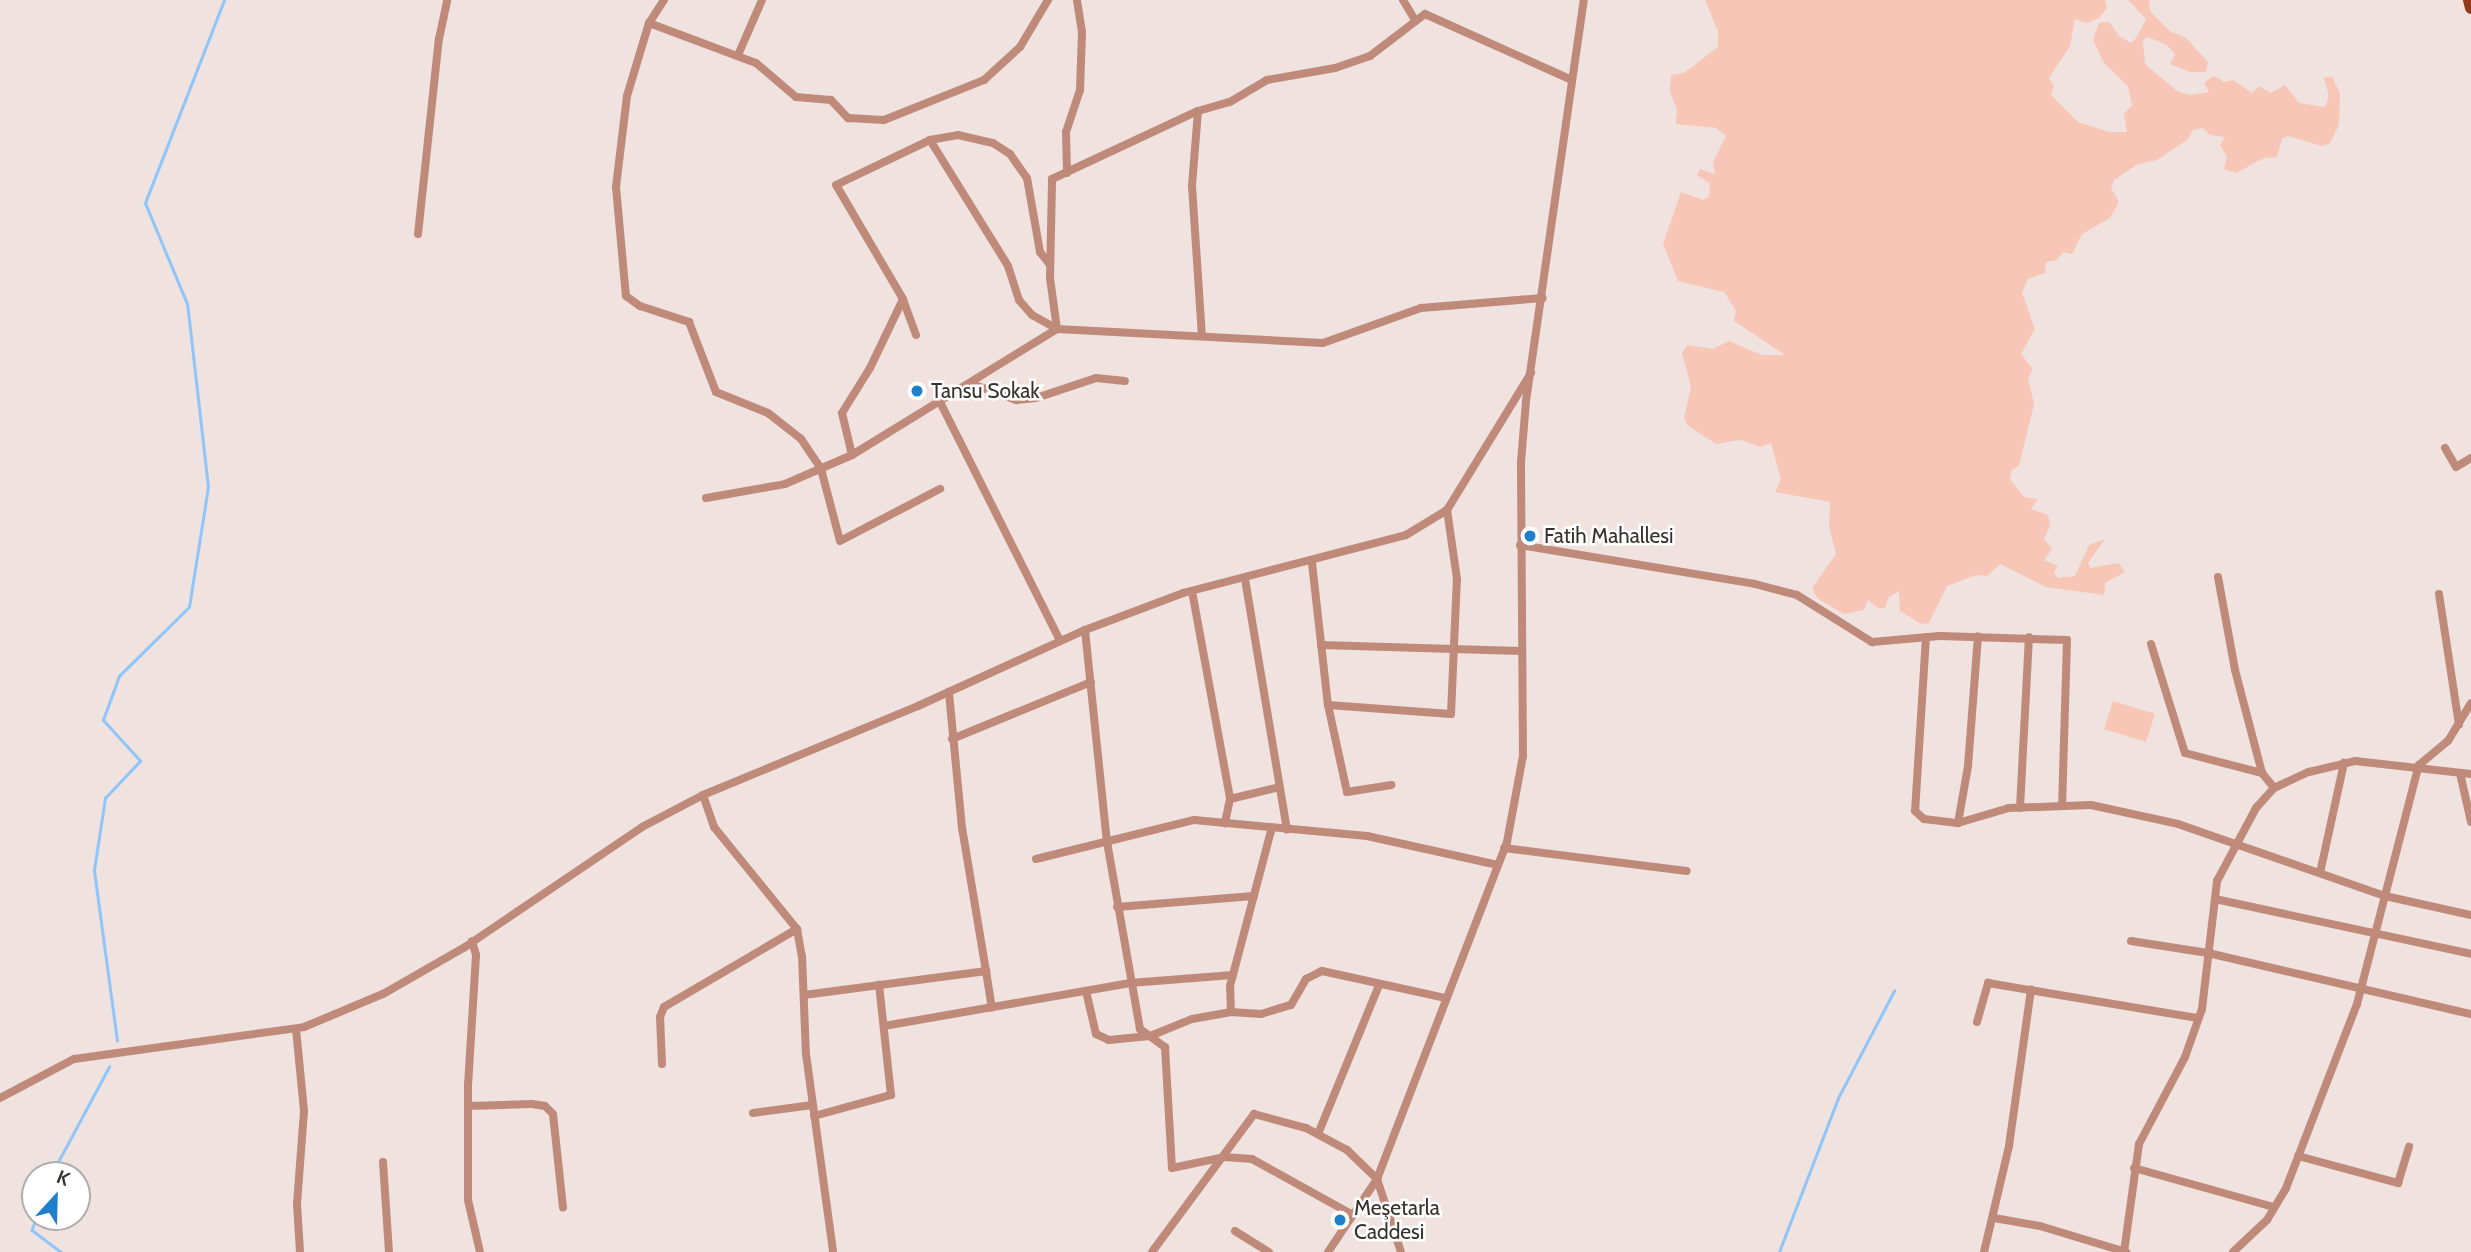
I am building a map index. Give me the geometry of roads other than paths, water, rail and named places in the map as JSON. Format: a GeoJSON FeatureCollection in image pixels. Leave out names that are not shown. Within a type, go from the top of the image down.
{"type":"FeatureCollection","features":[{"type":"Feature","properties":{"kind":"main road"},"geometry":{"type":"LineString","coordinates":[[2469,0],[2471,8]]}},
{"type":"Feature","properties":{"kind":"street"},"geometry":{"type":"LineString","coordinates":[[418,234],[447,0]]}},
{"type":"Feature","properties":{"kind":"street"},"geometry":{"type":"LineString","coordinates":[[664,0],[649,23],[627,96],[616,187],[626,296],[640,306],[689,322],[716,392],[768,413],[788,426],[813,453],[821,469],[839,541],[940,489]]}},
{"type":"Feature","properties":{"kind":"street"},"geometry":{"type":"LineString","coordinates":[[738,55],[762,0]]}},
{"type":"Feature","properties":{"kind":"street"},"geometry":{"type":"LineString","coordinates":[[649,23],[756,63],[796,97],[831,100],[848,118],[884,120],[984,80],[1020,47],[1048,0]]}},
{"type":"Feature","properties":{"kind":"street"},"geometry":{"type":"LineString","coordinates":[[1067,173],[1065,139],[1080,90],[1082,33],[1077,0]]}},
{"type":"Feature","properties":{"kind":"street"},"geometry":{"type":"LineString","coordinates":[[1403,0],[1415,20]]}},
{"type":"Feature","properties":{"kind":"street"},"geometry":{"type":"LineString","coordinates":[[1328,1252],[1377,1179],[1504,848],[1523,756],[1520,651],[1521,462],[1531,373],[1584,0]]}},
{"type":"Feature","properties":{"kind":"street"},"geometry":{"type":"LineString","coordinates":[[1057,329],[1051,265],[1052,179],[1198,111],[1230,102],[1267,80],[1335,68],[1370,56],[1425,15],[1437,18],[1572,80]]}},
{"type":"Feature","properties":{"kind":"street"},"geometry":{"type":"LineString","coordinates":[[1198,111],[1192,186],[1202,335]]}},
{"type":"Feature","properties":{"kind":"street"},"geometry":{"type":"LineString","coordinates":[[916,334],[903,299],[836,185],[930,140],[958,135],[993,143],[1010,154],[1027,178],[1040,252],[1051,265]]}},
{"type":"Feature","properties":{"kind":"street"},"geometry":{"type":"LineString","coordinates":[[930,140],[1008,266],[1019,300],[1032,315],[1057,329],[1323,343],[1421,308],[1543,298]]}},
{"type":"Feature","properties":{"kind":"street"},"geometry":{"type":"LineString","coordinates":[[852,455],[842,413],[870,368],[903,299]]}},
{"type":"Feature","properties":{"kind":"street"},"geometry":{"type":"LineString","coordinates":[[706,498],[785,484],[852,455],[941,404],[1057,329]]}},
{"type":"Feature","properties":{"kind":"street"},"geometry":{"type":"LineString","coordinates":[[0,1098],[74,1059],[296,1029],[383,994],[472,941],[642,827],[703,795],[948,692],[1085,630],[1192,591],[1312,563],[1406,535],[1447,510],[1531,373]]}},
{"type":"Feature","properties":{"kind":"street"},"geometry":{"type":"LineString","coordinates":[[972,384],[1016,400],[1036,398],[1096,378],[1125,382]]}},
{"type":"Feature","properties":{"kind":"street"},"geometry":{"type":"LineString","coordinates":[[941,404],[1060,641]]}},
{"type":"Feature","properties":{"kind":"street"},"geometry":{"type":"LineString","coordinates":[[2445,449],[2456,467],[2471,458]]}},
{"type":"Feature","properties":{"kind":"street"},"geometry":{"type":"LineString","coordinates":[[1328,705],[1451,714],[1457,579],[1447,510]]}},
{"type":"Feature","properties":{"kind":"street"},"geometry":{"type":"LineString","coordinates":[[1520,545],[1755,583],[1797,595],[1872,642],[1978,636],[2067,640],[2062,806]]}},
{"type":"Feature","properties":{"kind":"street"},"geometry":{"type":"LineString","coordinates":[[1312,563],[1328,705],[1347,792],[1391,785]]}},
{"type":"Feature","properties":{"kind":"street"},"geometry":{"type":"LineString","coordinates":[[2218,577],[2235,670],[2262,773],[2274,788]]}},
{"type":"Feature","properties":{"kind":"street"},"geometry":{"type":"LineString","coordinates":[[1245,579],[1287,829]]}},
{"type":"Feature","properties":{"kind":"street"},"geometry":{"type":"LineString","coordinates":[[1192,591],[1230,799],[1225,823]]}},
{"type":"Feature","properties":{"kind":"street"},"geometry":{"type":"LineString","coordinates":[[2439,594],[2459,724]]}},
{"type":"Feature","properties":{"kind":"street"},"geometry":{"type":"LineString","coordinates":[[1085,630],[1107,842],[1130,982],[1140,1029],[1165,1047],[1172,1168],[1224,1157],[1252,1159],[1353,1215]]}},
{"type":"Feature","properties":{"kind":"street"},"geometry":{"type":"LineString","coordinates":[[1958,823],[1968,766],[1978,636]]}},
{"type":"Feature","properties":{"kind":"street"},"geometry":{"type":"LineString","coordinates":[[2020,808],[2029,637]]}},
{"type":"Feature","properties":{"kind":"street"},"geometry":{"type":"LineString","coordinates":[[1926,638],[1915,811],[1924,818],[1958,823],[2020,808],[2091,805],[2178,824],[2385,896],[2471,915]]}},
{"type":"Feature","properties":{"kind":"street"},"geometry":{"type":"LineString","coordinates":[[2151,644],[2185,753],[2262,773]]}},
{"type":"Feature","properties":{"kind":"street"},"geometry":{"type":"LineString","coordinates":[[1321,645],[1520,651]]}},
{"type":"Feature","properties":{"kind":"street"},"geometry":{"type":"LineString","coordinates":[[952,739],[1091,682]]}},
{"type":"Feature","properties":{"kind":"street"},"geometry":{"type":"LineString","coordinates":[[948,692],[952,739],[992,1008]]}},
{"type":"Feature","properties":{"kind":"street"},"geometry":{"type":"LineString","coordinates":[[2233,1252],[2274,1207],[2298,1156],[2361,991],[2419,765],[2448,741],[2471,703]]}},
{"type":"Feature","properties":{"kind":"street"},"geometry":{"type":"LineString","coordinates":[[2319,873],[2344,763]]}},
{"type":"Feature","properties":{"kind":"street"},"geometry":{"type":"LineString","coordinates":[[1994,1219],[2040,1226],[2125,1252],[2139,1144],[2185,1057],[2198,1018],[2217,881],[2234,844],[2274,788],[2344,763],[2419,765],[2471,774]]}},
{"type":"Feature","properties":{"kind":"street"},"geometry":{"type":"LineString","coordinates":[[2460,773],[2471,822]]}},
{"type":"Feature","properties":{"kind":"street"},"geometry":{"type":"LineString","coordinates":[[1230,799],[1280,787]]}},
{"type":"Feature","properties":{"kind":"street"},"geometry":{"type":"LineString","coordinates":[[703,795],[714,827],[797,929],[812,1105],[833,1252]]}},
{"type":"Feature","properties":{"kind":"street"},"geometry":{"type":"LineString","coordinates":[[1036,859],[1194,820],[1367,836],[1498,864]]}},
{"type":"Feature","properties":{"kind":"street"},"geometry":{"type":"LineString","coordinates":[[1230,1012],[1233,975],[1272,827]]}},
{"type":"Feature","properties":{"kind":"street"},"geometry":{"type":"LineString","coordinates":[[1504,848],[1687,871]]}},
{"type":"Feature","properties":{"kind":"street"},"geometry":{"type":"LineString","coordinates":[[1118,907],[1205,896],[1254,896]]}},
{"type":"Feature","properties":{"kind":"street"},"geometry":{"type":"LineString","coordinates":[[2215,899],[2471,954]]}},
{"type":"Feature","properties":{"kind":"street"},"geometry":{"type":"LineString","coordinates":[[662,1064],[660,1017],[664,1007],[797,929]]}},
{"type":"Feature","properties":{"kind":"street"},"geometry":{"type":"LineString","coordinates":[[472,941],[476,955],[468,1106],[468,1200],[480,1252]]}},
{"type":"Feature","properties":{"kind":"street"},"geometry":{"type":"LineString","coordinates":[[2131,941],[2208,953],[2361,991],[2471,1014]]}},
{"type":"Feature","properties":{"kind":"street"},"geometry":{"type":"LineString","coordinates":[[804,995],[986,971]]}},
{"type":"Feature","properties":{"kind":"street"},"geometry":{"type":"LineString","coordinates":[[1086,991],[1100,1038],[1150,1036],[1192,1019],[1230,1012],[1261,1014],[1291,1005],[1306,979],[1322,971],[1446,998]]}},
{"type":"Feature","properties":{"kind":"street"},"geometry":{"type":"LineString","coordinates":[[884,1026],[1130,982],[1233,975]]}},
{"type":"Feature","properties":{"kind":"street"},"geometry":{"type":"LineString","coordinates":[[1977,1022],[1988,983],[2198,1018]]}},
{"type":"Feature","properties":{"kind":"street"},"geometry":{"type":"LineString","coordinates":[[814,1116],[891,1095],[879,985]]}},
{"type":"Feature","properties":{"kind":"street"},"geometry":{"type":"LineString","coordinates":[[1318,1134],[1379,985]]}},
{"type":"Feature","properties":{"kind":"street"},"geometry":{"type":"LineString","coordinates":[[1984,1252],[1994,1219],[2031,990]]}},
{"type":"Feature","properties":{"kind":"street"},"geometry":{"type":"LineString","coordinates":[[296,1029],[304,1111],[297,1204],[300,1252]]}},
{"type":"Feature","properties":{"kind":"street"},"geometry":{"type":"LineString","coordinates":[[468,1106],[532,1104],[545,1106],[553,1114],[563,1207]]}},
{"type":"Feature","properties":{"kind":"street"},"geometry":{"type":"LineString","coordinates":[[753,1113],[812,1105]]}},
{"type":"Feature","properties":{"kind":"street"},"geometry":{"type":"LineString","coordinates":[[1152,1252],[1254,1115],[1318,1134],[1347,1150],[1377,1179],[1401,1252]]}},
{"type":"Feature","properties":{"kind":"street"},"geometry":{"type":"LineString","coordinates":[[2298,1156],[2398,1183],[2409,1147]]}},
{"type":"Feature","properties":{"kind":"street"},"geometry":{"type":"LineString","coordinates":[[383,1162],[389,1252]]}},
{"type":"Feature","properties":{"kind":"street"},"geometry":{"type":"LineString","coordinates":[[2134,1168],[2274,1207]]}},
{"type":"Feature","properties":{"kind":"street"},"geometry":{"type":"LineString","coordinates":[[1235,1231],[1269,1252]]}},
{"type":"Feature","properties":{"kind":"street"},"geometry":{"type":"LineString","coordinates":[[1250,1252],[1256,1244]]}},
{"type":"Feature","properties":{"kind":"waterway"},"geometry":{"type":"LineString","coordinates":[[117,1041],[94,870],[105,798],[140,761],[103,720],[119,676],[189,607],[208,487],[187,304],[145,203],[224,0]]}},
{"type":"Feature","properties":{"kind":"waterway"},"geometry":{"type":"LineString","coordinates":[[1779,1252],[1838,1098],[1894,991]]}},
{"type":"Feature","properties":{"kind":"waterway"},"geometry":{"type":"LineString","coordinates":[[59,1161],[109,1067]]}},
{"type":"Feature","properties":{"kind":"waterway"},"geometry":{"type":"LineString","coordinates":[[33,1231],[61,1252]]}},
{"type":"Feature","properties":{"kind":"place","name":"Tansu Sokak"},"geometry":{"type":"Point","coordinates":[917,391]}},
{"type":"Feature","properties":{"kind":"place","name":"Fatih Mahallesi"},"geometry":{"type":"Point","coordinates":[1530,536]}},
{"type":"Feature","properties":{"kind":"place","name":"Meşetarla Caddesi"},"geometry":{"type":"Point","coordinates":[1340,1220]}}]}
